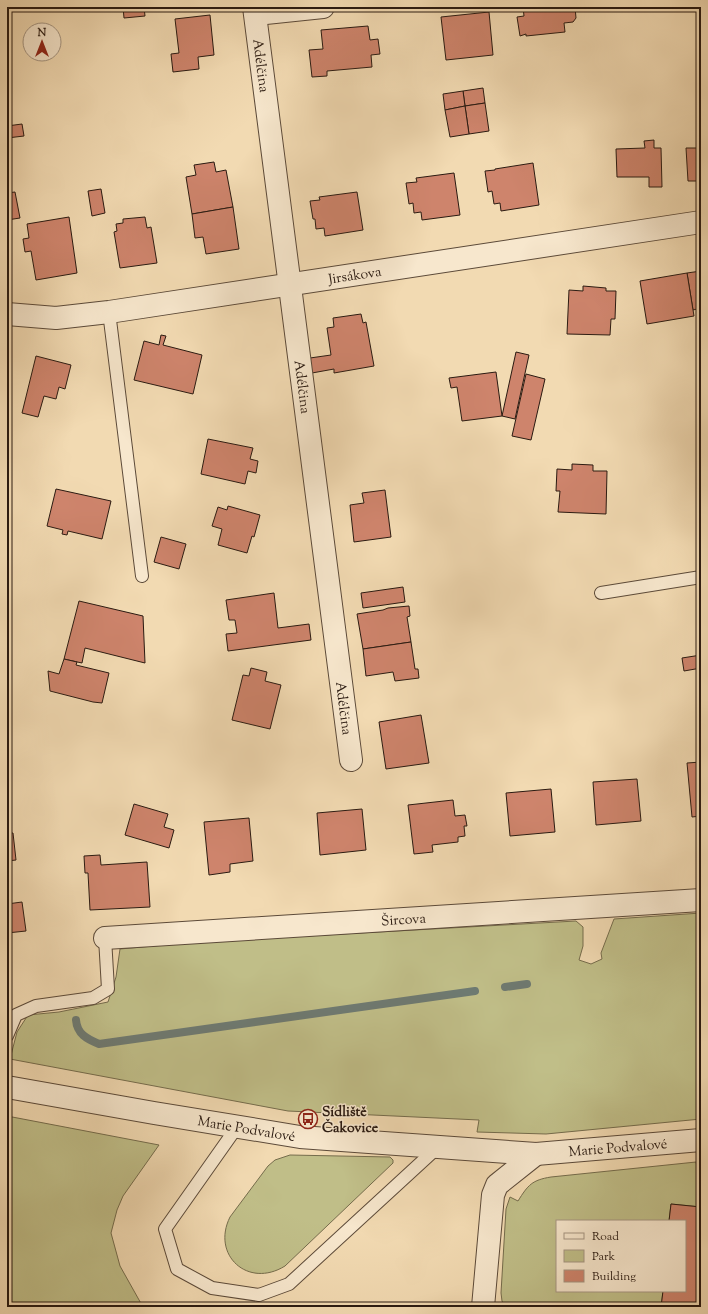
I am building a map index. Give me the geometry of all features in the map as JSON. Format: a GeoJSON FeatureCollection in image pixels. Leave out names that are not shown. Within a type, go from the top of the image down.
{"type":"FeatureCollection","features":[{"type":"Feature","properties":{"kind":"street","name":"Adélčina"},"geometry":{"type":"LineString","coordinates":[[323,7],[255,11],[351,760]]}},
{"type":"Feature","properties":{"kind":"street","name":"Jirsákova"},"geometry":{"type":"LineString","coordinates":[[7,314],[56,318],[109,312],[701,222]]}},
{"type":"Feature","properties":{"kind":"street","name":"Šircova"},"geometry":{"type":"LineString","coordinates":[[106,938],[701,900]]}},
{"type":"Feature","properties":{"kind":"street","name":"Marie Podvalové"},"geometry":{"type":"LineString","coordinates":[[7,1087],[237,1127],[300,1136],[438,1147],[536,1154],[701,1140]]}},
{"type":"Feature","properties":{"kind":"street"},"geometry":{"type":"LineString","coordinates":[[483,1307],[494,1195],[497,1185],[536,1154]]}},
{"type":"Feature","properties":{"kind":"lane"},"geometry":{"type":"LineString","coordinates":[[109,312],[142,576]]}},
{"type":"Feature","properties":{"kind":"lane"},"geometry":{"type":"LineString","coordinates":[[601,593],[701,577]]}},
{"type":"Feature","properties":{"kind":"lane"},"geometry":{"type":"LineString","coordinates":[[7,1036],[16,1015],[36,1006],[93,998],[108,990],[106,938]]}},
{"type":"Feature","properties":{"kind":"lane"},"geometry":{"type":"LineString","coordinates":[[237,1127],[165,1229],[177,1269],[212,1288],[259,1295],[289,1284],[438,1147]]}},
{"type":"Feature","properties":{"kind":"green space"},"geometry":{"type":"Polygon","coordinates":[[[701,913],[701,1119],[546,1134],[477,1132],[479,1120],[288,1111],[10,1059],[17,1032],[28,1015],[59,1012],[108,1002],[116,977],[120,949],[198,942],[576,921],[583,927],[583,946],[579,960],[591,964],[602,959],[601,953],[614,919],[701,913]]]}},
{"type":"Feature","properties":{"kind":"green space"},"geometry":{"type":"Polygon","coordinates":[[[7,1116],[159,1145],[123,1196],[117,1210],[111,1233],[120,1266],[143,1307],[7,1304],[7,1116]]]}},
{"type":"Feature","properties":{"kind":"green space"},"geometry":{"type":"Polygon","coordinates":[[[290,1155],[390,1157],[393,1160],[393,1163],[285,1266],[271,1272],[258,1273],[246,1271],[236,1264],[229,1255],[225,1244],[225,1231],[230,1217],[268,1166],[275,1160],[290,1155]]]}},
{"type":"Feature","properties":{"kind":"green space"},"geometry":{"type":"Polygon","coordinates":[[[696,1162],[697,1167],[701,1168],[701,1207],[671,1204],[669,1220],[556,1220],[556,1292],[663,1292],[661,1307],[505,1307],[502,1301],[501,1293],[506,1209],[510,1197],[518,1201],[531,1184],[551,1177],[696,1162]]]}},
{"type":"Feature","properties":{"kind":"building"},"geometry":{"type":"Polygon","coordinates":[[[123,7],[144,7],[145,16],[124,18],[123,7]]]}},
{"type":"Feature","properties":{"kind":"building"},"geometry":{"type":"Polygon","coordinates":[[[523,7],[575,7],[576,18],[573,22],[564,23],[565,32],[526,36],[526,34],[520,36],[517,17],[524,16],[523,7]]]}},
{"type":"Feature","properties":{"kind":"building"},"geometry":{"type":"Polygon","coordinates":[[[489,12],[493,55],[446,60],[441,17],[489,12]]]}},
{"type":"Feature","properties":{"kind":"building"},"geometry":{"type":"Polygon","coordinates":[[[210,15],[214,55],[198,57],[199,69],[173,72],[171,54],[179,53],[175,19],[210,15]]]}},
{"type":"Feature","properties":{"kind":"building"},"geometry":{"type":"Polygon","coordinates":[[[368,26],[370,40],[378,39],[380,54],[371,55],[372,67],[327,71],[327,76],[312,77],[309,50],[323,49],[321,30],[368,26]]]}},
{"type":"Feature","properties":{"kind":"building"},"geometry":{"type":"Polygon","coordinates":[[[483,88],[485,103],[465,106],[463,91],[483,88]]]}},
{"type":"Feature","properties":{"kind":"building"},"geometry":{"type":"Polygon","coordinates":[[[463,91],[465,106],[445,110],[443,94],[463,91]]]}},
{"type":"Feature","properties":{"kind":"building"},"geometry":{"type":"Polygon","coordinates":[[[485,103],[489,131],[469,134],[465,106],[485,103]]]}},
{"type":"Feature","properties":{"kind":"building"},"geometry":{"type":"Polygon","coordinates":[[[465,106],[469,134],[450,137],[445,110],[465,106]]]}},
{"type":"Feature","properties":{"kind":"building"},"geometry":{"type":"Polygon","coordinates":[[[22,124],[24,136],[7,138],[7,126],[22,124]]]}},
{"type":"Feature","properties":{"kind":"building"},"geometry":{"type":"Polygon","coordinates":[[[654,140],[654,148],[661,148],[662,187],[649,187],[649,177],[617,177],[616,149],[645,148],[644,141],[654,140]]]}},
{"type":"Feature","properties":{"kind":"building"},"geometry":{"type":"Polygon","coordinates":[[[686,148],[701,148],[701,176],[698,176],[698,181],[688,181],[686,148]]]}},
{"type":"Feature","properties":{"kind":"building"},"geometry":{"type":"Polygon","coordinates":[[[214,162],[216,172],[226,170],[233,207],[192,214],[186,177],[196,175],[194,165],[214,162]]]}},
{"type":"Feature","properties":{"kind":"building"},"geometry":{"type":"Polygon","coordinates":[[[533,163],[539,205],[501,211],[500,203],[494,204],[492,191],[488,192],[485,171],[533,163]]]}},
{"type":"Feature","properties":{"kind":"building"},"geometry":{"type":"Polygon","coordinates":[[[454,173],[460,215],[422,220],[421,212],[414,213],[413,203],[409,204],[406,183],[417,182],[416,178],[454,173]]]}},
{"type":"Feature","properties":{"kind":"building"},"geometry":{"type":"Polygon","coordinates":[[[101,189],[105,213],[92,216],[88,191],[101,189]]]}},
{"type":"Feature","properties":{"kind":"building"},"geometry":{"type":"Polygon","coordinates":[[[15,192],[20,218],[7,220],[7,193],[15,192]]]}},
{"type":"Feature","properties":{"kind":"building"},"geometry":{"type":"Polygon","coordinates":[[[357,192],[363,230],[325,236],[324,228],[316,229],[310,201],[320,200],[319,197],[357,192]]]}},
{"type":"Feature","properties":{"kind":"building"},"geometry":{"type":"Polygon","coordinates":[[[233,207],[239,249],[206,254],[203,237],[195,238],[192,214],[233,207]]]}},
{"type":"Feature","properties":{"kind":"building"},"geometry":{"type":"Polygon","coordinates":[[[69,217],[77,273],[36,280],[31,251],[25,252],[23,239],[29,238],[27,224],[69,217]]]}},
{"type":"Feature","properties":{"kind":"building"},"geometry":{"type":"Polygon","coordinates":[[[145,217],[147,228],[151,227],[157,263],[120,268],[114,232],[117,231],[116,224],[123,223],[123,219],[145,217]]]}},
{"type":"Feature","properties":{"kind":"building"},"geometry":{"type":"Polygon","coordinates":[[[701,271],[701,308],[693,310],[687,273],[701,271]]]}},
{"type":"Feature","properties":{"kind":"building"},"geometry":{"type":"Polygon","coordinates":[[[687,273],[694,316],[647,324],[640,281],[687,273]]]}},
{"type":"Feature","properties":{"kind":"building"},"geometry":{"type":"Polygon","coordinates":[[[583,286],[606,288],[606,291],[616,291],[615,319],[611,319],[610,335],[567,334],[569,290],[583,291],[583,286]]]}},
{"type":"Feature","properties":{"kind":"building"},"geometry":{"type":"Polygon","coordinates":[[[361,314],[363,323],[366,322],[374,366],[334,373],[334,369],[312,373],[310,358],[331,355],[327,328],[334,327],[333,318],[361,314]]]}},
{"type":"Feature","properties":{"kind":"building"},"geometry":{"type":"Polygon","coordinates":[[[161,335],[166,336],[163,345],[202,355],[193,394],[134,380],[144,341],[159,345],[161,335]]]}},
{"type":"Feature","properties":{"kind":"building"},"geometry":{"type":"Polygon","coordinates":[[[516,352],[529,355],[515,419],[502,416],[516,352]]]}},
{"type":"Feature","properties":{"kind":"building"},"geometry":{"type":"Polygon","coordinates":[[[36,356],[71,365],[65,389],[59,387],[56,399],[44,396],[38,417],[22,413],[36,356]]]}},
{"type":"Feature","properties":{"kind":"building"},"geometry":{"type":"Polygon","coordinates":[[[496,372],[502,416],[462,421],[457,387],[451,388],[449,378],[496,372]]]}},
{"type":"Feature","properties":{"kind":"building"},"geometry":{"type":"Polygon","coordinates":[[[526,374],[545,379],[531,440],[512,436],[526,374]]]}},
{"type":"Feature","properties":{"kind":"building"},"geometry":{"type":"Polygon","coordinates":[[[208,439],[253,448],[250,459],[258,461],[256,473],[248,471],[245,484],[201,474],[208,439]]]}},
{"type":"Feature","properties":{"kind":"building"},"geometry":{"type":"Polygon","coordinates":[[[572,464],[593,465],[593,471],[607,471],[606,514],[558,512],[560,491],[556,491],[557,469],[572,470],[572,464]]]}},
{"type":"Feature","properties":{"kind":"building"},"geometry":{"type":"Polygon","coordinates":[[[56,489],[111,501],[102,539],[68,531],[67,535],[62,534],[63,530],[47,526],[56,489]]]}},
{"type":"Feature","properties":{"kind":"building"},"geometry":{"type":"Polygon","coordinates":[[[385,490],[391,537],[354,542],[350,505],[364,503],[362,493],[385,490]]]}},
{"type":"Feature","properties":{"kind":"building"},"geometry":{"type":"Polygon","coordinates":[[[228,506],[260,515],[254,537],[252,536],[247,553],[218,545],[222,529],[212,526],[218,507],[227,510],[228,506]]]}},
{"type":"Feature","properties":{"kind":"building"},"geometry":{"type":"Polygon","coordinates":[[[161,537],[186,544],[179,569],[154,562],[161,537]]]}},
{"type":"Feature","properties":{"kind":"building"},"geometry":{"type":"Polygon","coordinates":[[[403,587],[405,602],[363,608],[361,593],[403,587]]]}},
{"type":"Feature","properties":{"kind":"building"},"geometry":{"type":"Polygon","coordinates":[[[274,593],[278,628],[309,624],[311,640],[228,651],[226,634],[237,633],[235,620],[229,620],[226,600],[274,593]]]}},
{"type":"Feature","properties":{"kind":"building"},"geometry":{"type":"Polygon","coordinates":[[[79,601],[143,616],[145,663],[85,648],[82,663],[64,659],[79,601]]]}},
{"type":"Feature","properties":{"kind":"building"},"geometry":{"type":"Polygon","coordinates":[[[409,606],[410,616],[407,617],[411,642],[363,649],[357,614],[388,608],[409,606]]]}},
{"type":"Feature","properties":{"kind":"building"},"geometry":{"type":"Polygon","coordinates":[[[411,642],[415,669],[418,669],[419,678],[395,681],[393,672],[366,676],[363,649],[411,642]]]}},
{"type":"Feature","properties":{"kind":"building"},"geometry":{"type":"Polygon","coordinates":[[[701,655],[701,668],[684,671],[682,658],[701,655]]]}},
{"type":"Feature","properties":{"kind":"building"},"geometry":{"type":"Polygon","coordinates":[[[64,659],[77,662],[76,665],[109,673],[102,703],[50,691],[48,671],[59,674],[64,659]]]}},
{"type":"Feature","properties":{"kind":"building"},"geometry":{"type":"Polygon","coordinates":[[[251,668],[267,672],[265,681],[281,685],[270,729],[232,720],[243,675],[249,676],[251,668]]]}},
{"type":"Feature","properties":{"kind":"building"},"geometry":{"type":"Polygon","coordinates":[[[421,715],[429,763],[386,769],[379,722],[421,715]]]}},
{"type":"Feature","properties":{"kind":"building"},"geometry":{"type":"Polygon","coordinates":[[[701,762],[701,816],[692,817],[687,763],[701,762]]]}},
{"type":"Feature","properties":{"kind":"building"},"geometry":{"type":"Polygon","coordinates":[[[637,779],[641,821],[596,825],[593,782],[637,779]]]}},
{"type":"Feature","properties":{"kind":"building"},"geometry":{"type":"Polygon","coordinates":[[[551,789],[555,832],[510,836],[506,793],[551,789]]]}},
{"type":"Feature","properties":{"kind":"building"},"geometry":{"type":"Polygon","coordinates":[[[453,800],[455,816],[465,815],[467,826],[464,826],[465,836],[458,837],[458,842],[432,845],[433,852],[414,854],[408,805],[453,800]]]}},
{"type":"Feature","properties":{"kind":"building"},"geometry":{"type":"Polygon","coordinates":[[[134,804],[168,814],[164,827],[174,830],[169,848],[125,835],[134,804]]]}},
{"type":"Feature","properties":{"kind":"building"},"geometry":{"type":"Polygon","coordinates":[[[362,809],[366,850],[320,855],[317,813],[362,809]]]}},
{"type":"Feature","properties":{"kind":"building"},"geometry":{"type":"Polygon","coordinates":[[[249,818],[253,861],[230,864],[230,872],[209,875],[204,822],[249,818]]]}},
{"type":"Feature","properties":{"kind":"building"},"geometry":{"type":"Polygon","coordinates":[[[7,833],[13,833],[16,860],[7,861],[7,833]]]}},
{"type":"Feature","properties":{"kind":"building"},"geometry":{"type":"Polygon","coordinates":[[[100,855],[101,865],[147,862],[150,907],[90,910],[88,873],[85,873],[84,856],[100,855]]]}},
{"type":"Feature","properties":{"kind":"building"},"geometry":{"type":"Polygon","coordinates":[[[22,902],[26,931],[7,933],[7,904],[22,902]]]}},
{"type":"Feature","properties":{"kind":"building"},"geometry":{"type":"Polygon","coordinates":[[[671,1204],[701,1207],[701,1307],[661,1307],[663,1292],[686,1292],[686,1220],[669,1220],[671,1204]]]}},
{"type":"Feature","properties":{"kind":"waterway"},"geometry":{"type":"LineString","coordinates":[[505,987],[527,984]]}},
{"type":"Feature","properties":{"kind":"waterway"},"geometry":{"type":"LineString","coordinates":[[76,1020],[78,1029],[83,1035],[99,1044],[475,991]]}},
{"type":"Feature","properties":{"kind":"place","name":"Sídliště Čakovice"},"geometry":{"type":"Point","coordinates":[308,1119]}}]}
